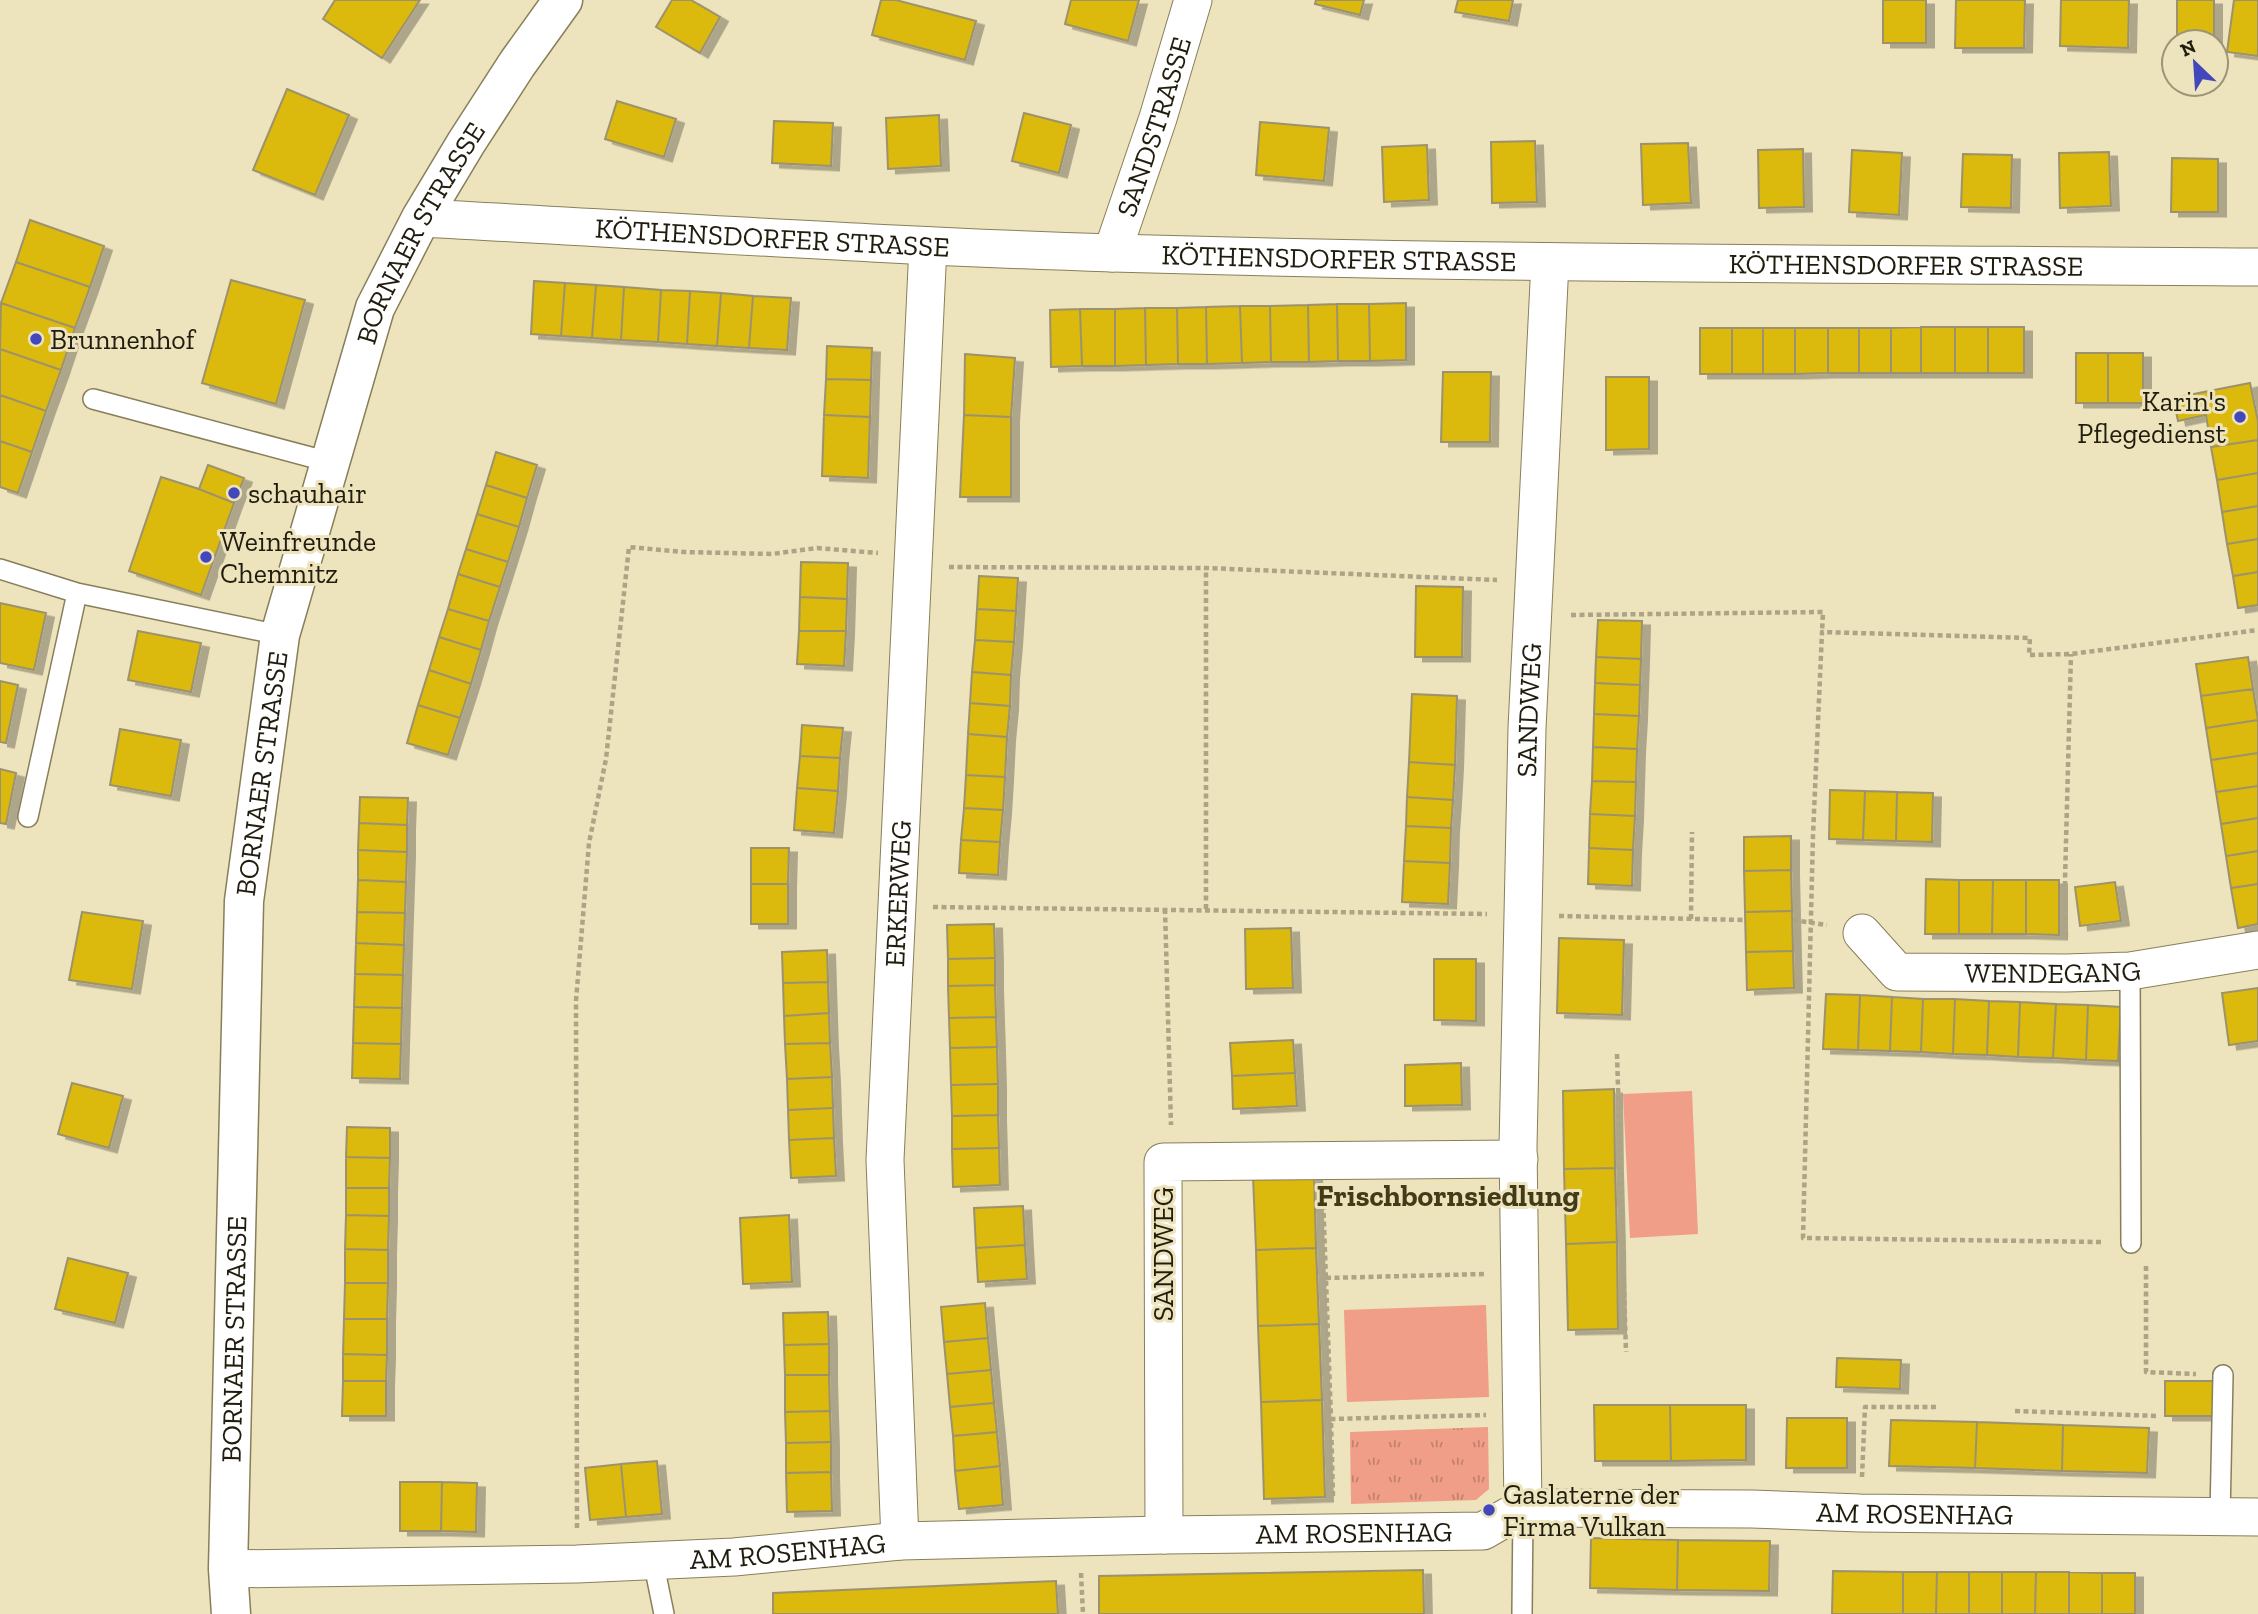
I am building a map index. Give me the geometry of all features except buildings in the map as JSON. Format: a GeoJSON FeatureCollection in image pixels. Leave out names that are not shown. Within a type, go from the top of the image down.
{"type":"FeatureCollection","features":[{"type":"Feature","properties":{"kind":"main road","name":"BORNAER STRASSE"},"geometry":{"type":"LineString","coordinates":[[231,1614],[228,1569],[244,901],[280,635],[375,309],[421,218],[517,64],[563,0]]}},
{"type":"Feature","properties":{"kind":"street","name":"SANDSTRASSE"},"geometry":{"type":"LineString","coordinates":[[1112,253],[1158,118],[1193,0]]}},
{"type":"Feature","properties":{"kind":"street","name":"KÖTHENSDORFER STRASSE"},"geometry":{"type":"LineString","coordinates":[[421,218],[929,246],[1112,253],[1550,262],[2258,267]]}},
{"type":"Feature","properties":{"kind":"street","name":"ERKERWEG"},"geometry":{"type":"LineString","coordinates":[[900,1541],[884,1160],[929,246]]}},
{"type":"Feature","properties":{"kind":"street","name":"SANDWEG"},"geometry":{"type":"LineString","coordinates":[[1523,1508],[1519,1159],[1527,729],[1550,262]]}},
{"type":"Feature","properties":{"kind":"street","name":"WENDEGANG"},"geometry":{"type":"LineString","coordinates":[[1863,933],[1897,972],[2130,971],[2258,950]]}},
{"type":"Feature","properties":{"kind":"street","name":"SANDWEG"},"geometry":{"type":"LineString","coordinates":[[1164,1535],[1163,1162],[1519,1159]]}},
{"type":"Feature","properties":{"kind":"street","name":"AM ROSENHAG"},"geometry":{"type":"LineString","coordinates":[[228,1569],[577,1564],[734,1557],[900,1541],[1483,1531],[1523,1508],[2258,1517]]}},
{"type":"Feature","properties":{"kind":"lane"},"geometry":{"type":"LineString","coordinates":[[93,399],[329,462]]}},
{"type":"Feature","properties":{"kind":"lane"},"geometry":{"type":"LineString","coordinates":[[0,569],[77,593],[280,635]]}},
{"type":"Feature","properties":{"kind":"lane"},"geometry":{"type":"LineString","coordinates":[[28,817],[77,593]]}},
{"type":"Feature","properties":{"kind":"lane"},"geometry":{"type":"LineString","coordinates":[[2130,971],[2131,1243]]}},
{"type":"Feature","properties":{"kind":"lane"},"geometry":{"type":"LineString","coordinates":[[2220,1516],[2222,1375]]}},
{"type":"Feature","properties":{"kind":"lane","name":"SANDWEG"},"geometry":{"type":"LineString","coordinates":[[1522,1614],[1523,1508]]}},
{"type":"Feature","properties":{"kind":"lane","name":"AM ROSENHAG"},"geometry":{"type":"LineString","coordinates":[[653,1560],[664,1614]]}},
{"type":"Feature","properties":{"kind":"path"},"geometry":{"type":"LineString","coordinates":[[577,1564],[576,1001],[589,843],[606,759],[629,547],[684,552],[772,554],[817,548],[914,561],[1206,568],[1535,599],[1824,612],[1812,835],[1803,1238],[2131,1243],[2146,1246],[2147,1372],[2222,1375]]}},
{"type":"Feature","properties":{"kind":"path"},"geometry":{"type":"LineString","coordinates":[[1206,568],[1206,909]]}},
{"type":"Feature","properties":{"kind":"path"},"geometry":{"type":"LineString","coordinates":[[1822,632],[2030,638],[2029,655],[2071,654],[2258,630]]}},
{"type":"Feature","properties":{"kind":"path"},"geometry":{"type":"LineString","coordinates":[[2066,935],[2071,654]]}},
{"type":"Feature","properties":{"kind":"path"},"geometry":{"type":"LineString","coordinates":[[1691,919],[1692,832]]}},
{"type":"Feature","properties":{"kind":"path"},"geometry":{"type":"LineString","coordinates":[[897,907],[1206,909],[1745,920]]}},
{"type":"Feature","properties":{"kind":"path"},"geometry":{"type":"LineString","coordinates":[[1164,909],[1171,1130]]}},
{"type":"Feature","properties":{"kind":"path"},"geometry":{"type":"LineString","coordinates":[[1617,1054],[1626,1352]]}},
{"type":"Feature","properties":{"kind":"path"},"geometry":{"type":"LineString","coordinates":[[1324,1236],[1334,1532]]}},
{"type":"Feature","properties":{"kind":"path"},"geometry":{"type":"LineString","coordinates":[[1326,1278],[1520,1273]]}},
{"type":"Feature","properties":{"kind":"path"},"geometry":{"type":"LineString","coordinates":[[1860,1513],[1865,1407],[1938,1407]]}},
{"type":"Feature","properties":{"kind":"path"},"geometry":{"type":"LineString","coordinates":[[2015,1411],[2159,1416]]}},
{"type":"Feature","properties":{"kind":"path"},"geometry":{"type":"LineString","coordinates":[[1331,1419],[1522,1414]]}},
{"type":"Feature","properties":{"kind":"green space"},"geometry":{"type":"Polygon","coordinates":[[[1692,1091],[1698,1234],[1630,1238],[1623,1094],[1692,1091]]]}},
{"type":"Feature","properties":{"kind":"green space"},"geometry":{"type":"Polygon","coordinates":[[[1486,1305],[1489,1397],[1347,1402],[1344,1310],[1486,1305]]]}},
{"type":"Feature","properties":{"kind":"green space"},"geometry":{"type":"Polygon","coordinates":[[[1488,1427],[1489,1489],[1476,1500],[1351,1504],[1350,1432],[1488,1427]]]}},
{"type":"Feature","properties":{"kind":"place","name":"Brunnenhof"},"geometry":{"type":"Point","coordinates":[36,339]}},
{"type":"Feature","properties":{"kind":"place","name":"Karin's Pflegedienst"},"geometry":{"type":"Point","coordinates":[2240,417]}},
{"type":"Feature","properties":{"kind":"place","name":"schauhair"},"geometry":{"type":"Point","coordinates":[234,493]}},
{"type":"Feature","properties":{"kind":"place","name":"Weinfreunde Chemnitz"},"geometry":{"type":"Point","coordinates":[206,557]}},
{"type":"Feature","properties":{"kind":"place","name":"Gaslaterne der Firma Vulkan"},"geometry":{"type":"Point","coordinates":[1489,1510]}},
{"type":"Feature","properties":{"kind":"district","name":"Frischbornsiedlung"},"geometry":{"type":"Point","coordinates":[1448,1196]}}]}
